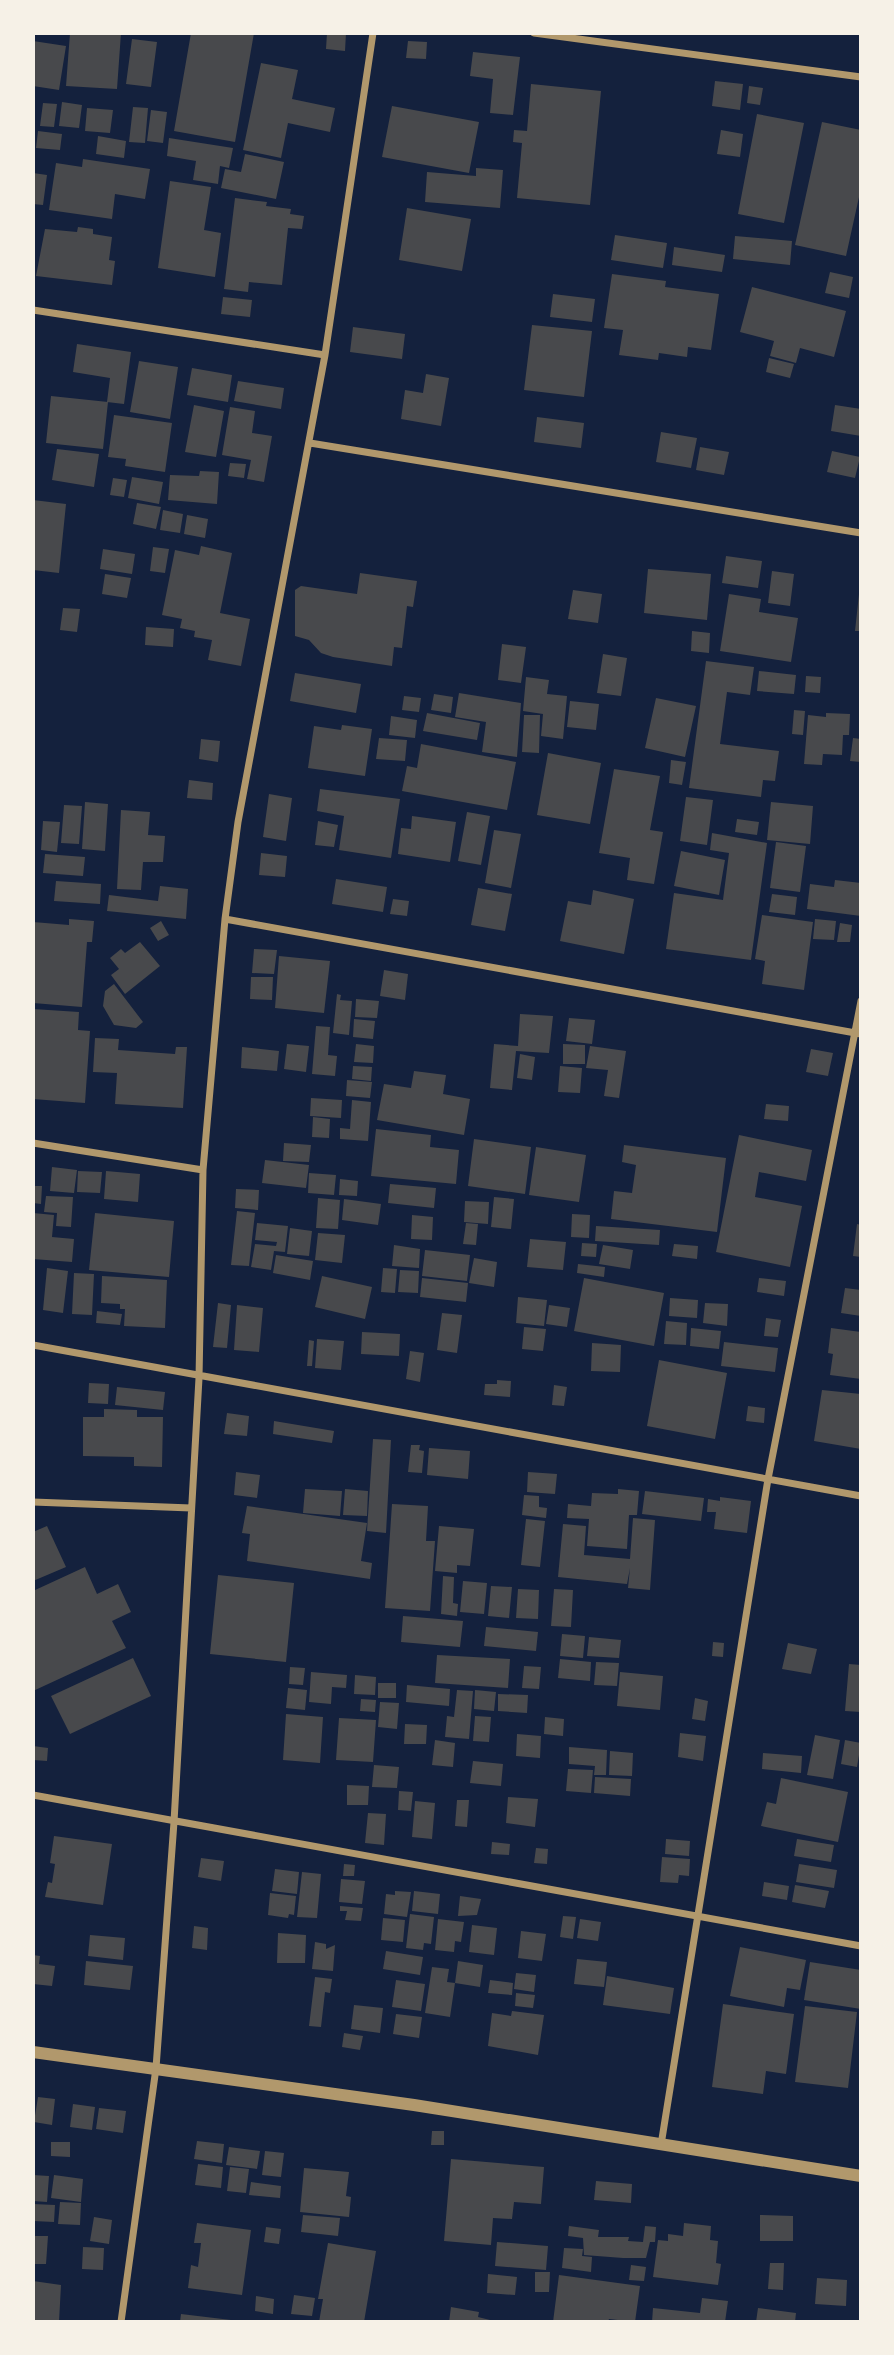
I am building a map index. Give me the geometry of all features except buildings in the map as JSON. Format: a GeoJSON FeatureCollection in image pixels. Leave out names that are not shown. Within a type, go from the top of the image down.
{"type":"FeatureCollection","features":[{"type":"Feature","properties":{"kind":"street"},"geometry":{"type":"LineString","coordinates":[[121,2322],[156,2068],[174,1822],[198,1378],[203,1171],[225,919],[238,822],[325,355],[373,33]]}},
{"type":"Feature","properties":{"kind":"street"},"geometry":{"type":"LineString","coordinates":[[534,33],[861,77]]}},
{"type":"Feature","properties":{"kind":"street"},"geometry":{"type":"LineString","coordinates":[[33,310],[325,355]]}},
{"type":"Feature","properties":{"kind":"street"},"geometry":{"type":"LineString","coordinates":[[310,443],[861,533]]}},
{"type":"Feature","properties":{"kind":"street"},"geometry":{"type":"LineString","coordinates":[[225,919],[858,1033]]}},
{"type":"Feature","properties":{"kind":"street"},"geometry":{"type":"LineString","coordinates":[[661,2145],[700,1916],[768,1479],[858,1033],[861,1001]]}},
{"type":"Feature","properties":{"kind":"street"},"geometry":{"type":"LineString","coordinates":[[33,1143],[203,1171]]}},
{"type":"Feature","properties":{"kind":"street"},"geometry":{"type":"LineString","coordinates":[[33,1345],[198,1378],[861,1496]]}},
{"type":"Feature","properties":{"kind":"street"},"geometry":{"type":"LineString","coordinates":[[33,1502],[191,1508]]}},
{"type":"Feature","properties":{"kind":"street"},"geometry":{"type":"LineString","coordinates":[[33,1795],[861,1946]]}},
{"type":"Feature","properties":{"kind":"street"},"geometry":{"type":"LineString","coordinates":[[33,2052],[156,2068],[861,2176]]}}]}
